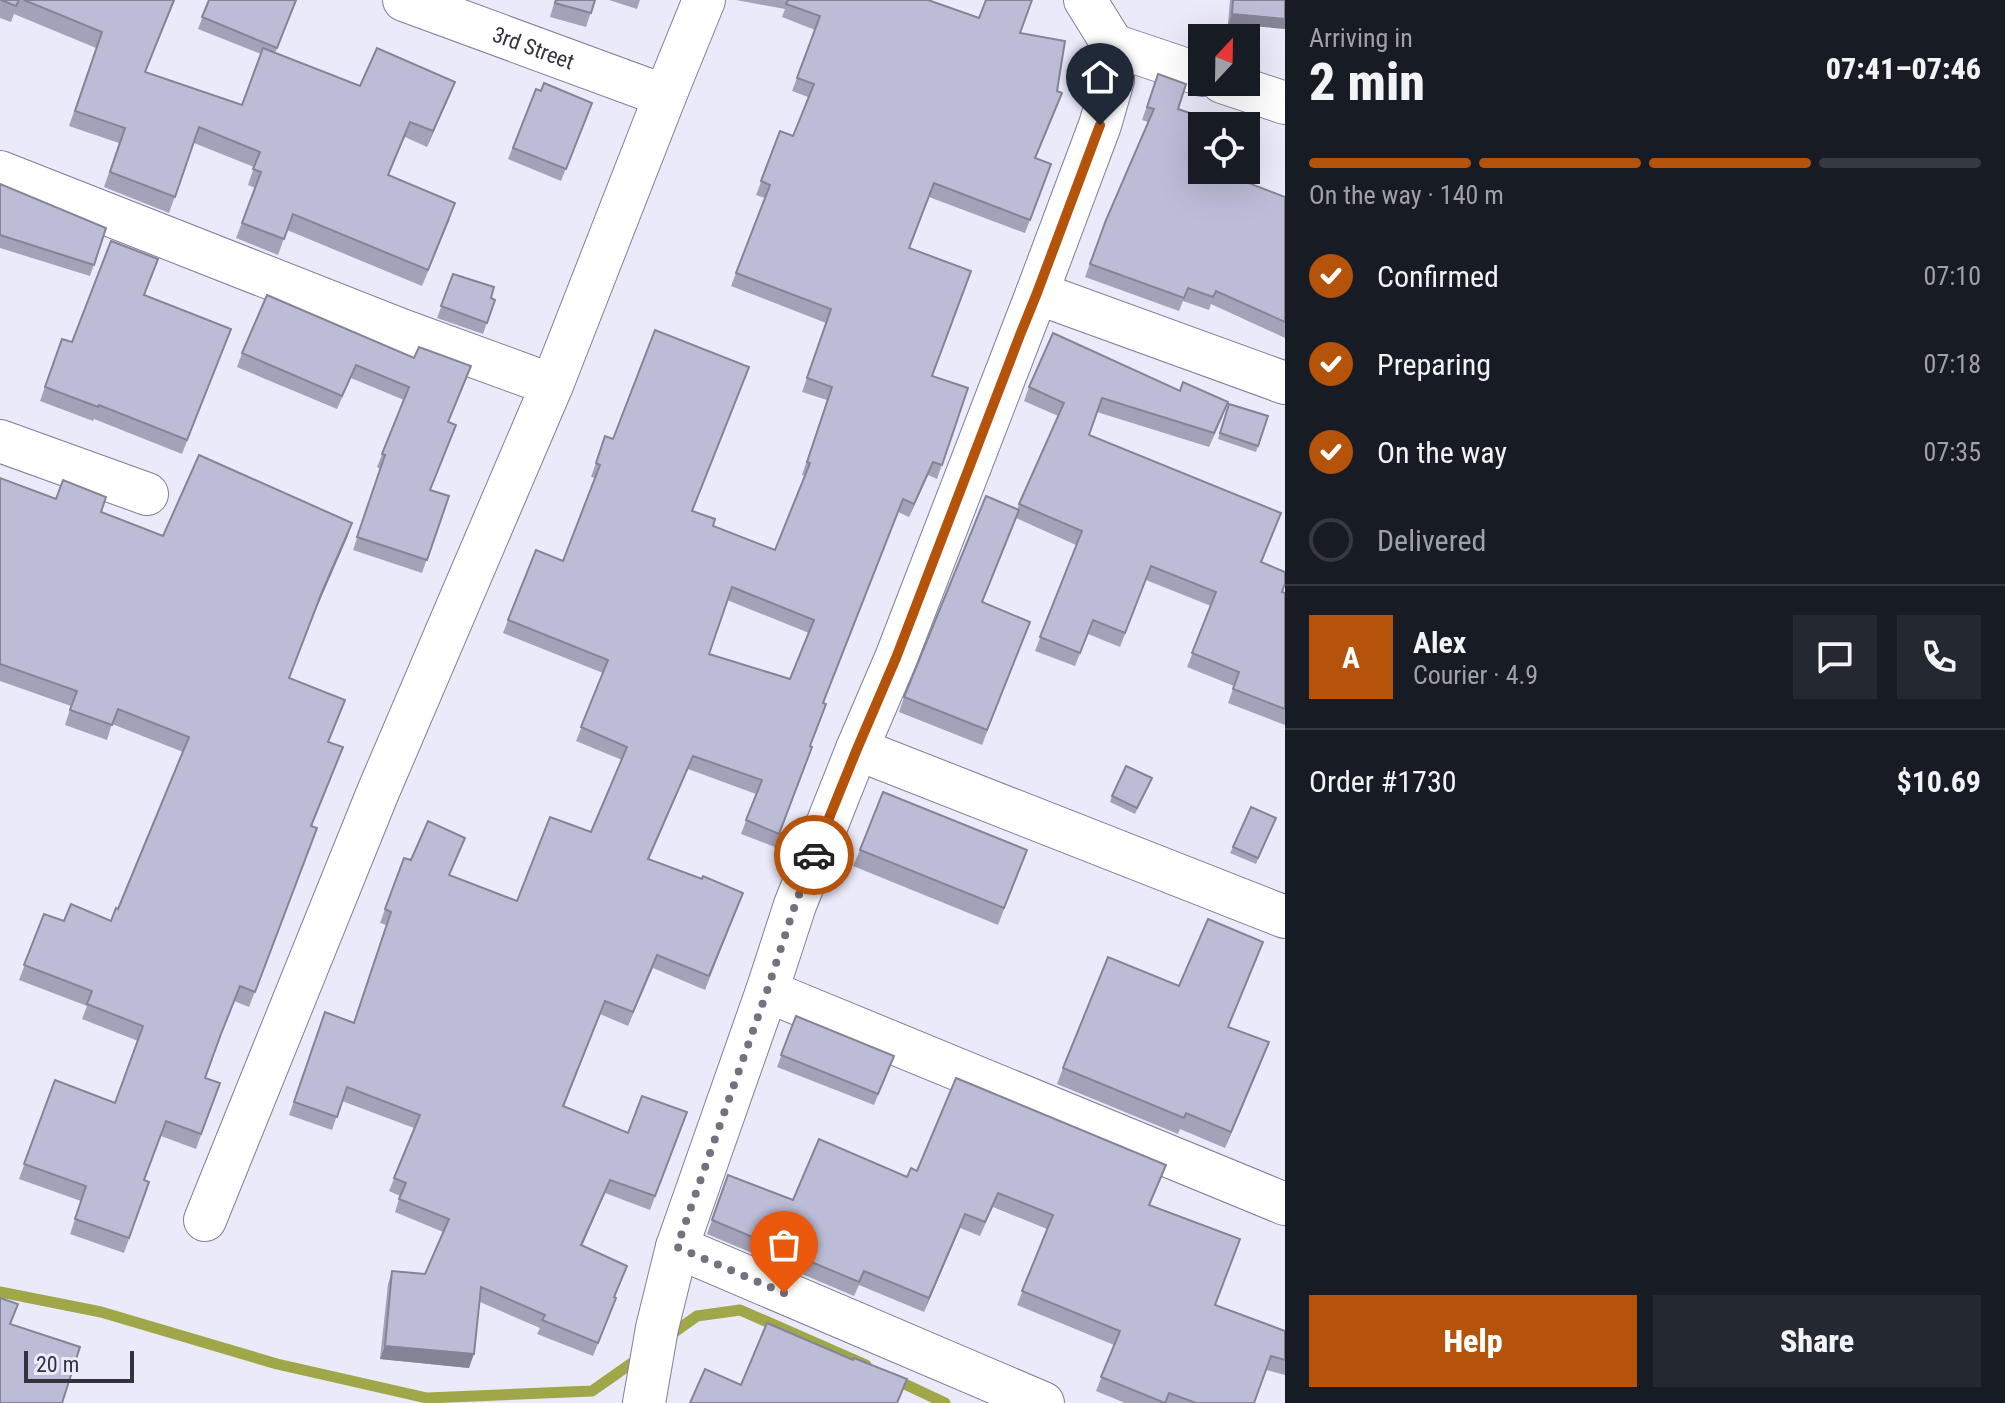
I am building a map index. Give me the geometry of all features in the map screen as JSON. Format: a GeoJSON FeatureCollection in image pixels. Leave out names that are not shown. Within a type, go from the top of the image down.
{"type":"FeatureCollection","features":[{"type":"Feature","properties":{"kind":"street","name":"3rd Street"},"geometry":{"type":"LineString","coordinates":[[404,0],[665,96]]}},
{"type":"Feature","properties":{"kind":"street"},"geometry":{"type":"LineString","coordinates":[[205,1220],[378,792],[552,385],[704,0]]}},
{"type":"Feature","properties":{"kind":"street"},"geometry":{"type":"LineString","coordinates":[[645,1400],[657,1328],[677,1247],[795,905],[896,658],[1100,125],[1113,80],[1113,45],[1085,0]]}},
{"type":"Feature","properties":{"kind":"street"},"geometry":{"type":"LineString","coordinates":[[1113,45],[1188,70]]}},
{"type":"Feature","properties":{"kind":"street"},"geometry":{"type":"LineString","coordinates":[[1260,95],[1285,103]]}},
{"type":"Feature","properties":{"kind":"street"},"geometry":{"type":"LineString","coordinates":[[0,172],[404,331],[552,385]]}},
{"type":"Feature","properties":{"kind":"street"},"geometry":{"type":"LineString","coordinates":[[1037,293],[1285,383]]}},
{"type":"Feature","properties":{"kind":"street"},"geometry":{"type":"LineString","coordinates":[[0,441],[147,494]]}},
{"type":"Feature","properties":{"kind":"street"},"geometry":{"type":"LineString","coordinates":[[857,749],[1285,917]]}},
{"type":"Feature","properties":{"kind":"street"},"geometry":{"type":"LineString","coordinates":[[767,991],[1285,1204]]}},
{"type":"Feature","properties":{"kind":"street"},"geometry":{"type":"LineString","coordinates":[[677,1247],[1043,1403]]}},
{"type":"Feature","properties":{"kind":"building"},"geometry":{"type":"Polygon","coordinates":[[[1,0],[19,0],[16,6],[1,0]]]}},
{"type":"Feature","properties":{"kind":"building"},"geometry":{"type":"Polygon","coordinates":[[[24,0],[174,0],[145,72],[242,105],[263,48],[360,86],[377,48],[455,82],[433,131],[410,122],[388,175],[455,203],[428,270],[293,214],[284,239],[242,223],[261,172],[253,169],[260,152],[199,127],[175,197],[110,172],[125,128],[75,111],[102,32],[24,0]]]}},
{"type":"Feature","properties":{"kind":"building"},"geometry":{"type":"Polygon","coordinates":[[[209,0],[296,0],[277,48],[202,17],[209,0]]]}},
{"type":"Feature","properties":{"kind":"building"},"geometry":{"type":"Polygon","coordinates":[[[556,0],[595,0],[591,13],[555,3],[556,0]]]}},
{"type":"Feature","properties":{"kind":"building"},"geometry":{"type":"Polygon","coordinates":[[[788,0],[928,0],[979,18],[986,0],[1032,0],[1020,33],[1065,41],[1057,91],[1062,93],[1035,158],[1051,164],[1030,220],[934,183],[909,248],[971,271],[932,376],[968,388],[942,465],[933,462],[914,504],[903,499],[823,703],[826,704],[812,747],[779,834],[746,820],[762,780],[693,756],[648,859],[702,879],[703,876],[743,893],[709,976],[657,955],[633,1012],[605,1001],[563,1106],[628,1133],[642,1096],[687,1112],[655,1196],[610,1180],[581,1245],[627,1266],[598,1343],[542,1320],[545,1315],[481,1287],[474,1354],[385,1346],[392,1271],[425,1274],[449,1219],[399,1199],[406,1183],[394,1178],[420,1115],[347,1087],[337,1117],[294,1102],[325,1012],[354,1023],[391,912],[385,909],[404,858],[411,860],[428,821],[465,838],[449,875],[517,901],[550,817],[591,832],[627,747],[581,727],[608,660],[508,620],[536,550],[563,561],[600,465],[596,463],[605,436],[613,439],[655,330],[749,367],[692,511],[715,519],[713,526],[775,550],[810,463],[807,462],[832,387],[807,378],[831,309],[736,273],[770,185],[761,181],[780,131],[793,136],[814,84],[797,78],[820,16],[786,4],[788,0]],[[732,587],[709,654],[790,679],[814,620],[732,587]]]}},
{"type":"Feature","properties":{"kind":"building"},"geometry":{"type":"Polygon","coordinates":[[[1233,0],[1285,0],[1285,19],[1232,14],[1233,0]]]}},
{"type":"Feature","properties":{"kind":"building"},"geometry":{"type":"Polygon","coordinates":[[[1158,74],[1186,84],[1178,109],[1188,112],[1188,184],[1251,184],[1285,197],[1285,322],[1216,291],[1213,297],[1188,288],[1184,298],[1090,264],[1154,109],[1147,107],[1158,74]]]}},
{"type":"Feature","properties":{"kind":"building"},"geometry":{"type":"Polygon","coordinates":[[[544,83],[592,103],[566,169],[513,148],[536,89],[541,91],[544,83]]]}},
{"type":"Feature","properties":{"kind":"building"},"geometry":{"type":"Polygon","coordinates":[[[0,184],[106,228],[94,265],[0,235],[0,184]]]}},
{"type":"Feature","properties":{"kind":"building"},"geometry":{"type":"Polygon","coordinates":[[[111,241],[158,259],[144,295],[231,329],[187,440],[45,387],[62,339],[72,342],[111,241]]]}},
{"type":"Feature","properties":{"kind":"building"},"geometry":{"type":"Polygon","coordinates":[[[453,274],[494,287],[491,298],[495,300],[487,323],[441,306],[453,274]]]}},
{"type":"Feature","properties":{"kind":"building"},"geometry":{"type":"Polygon","coordinates":[[[267,295],[414,358],[419,347],[471,366],[448,422],[456,425],[430,490],[449,496],[427,560],[357,537],[385,455],[382,454],[409,387],[356,365],[342,396],[242,353],[267,295]]]}},
{"type":"Feature","properties":{"kind":"building"},"geometry":{"type":"Polygon","coordinates":[[[1053,333],[1180,391],[1183,382],[1228,402],[1214,433],[1102,398],[1089,435],[1281,513],[1261,562],[1285,572],[1282,592],[1285,593],[1285,709],[1233,689],[1239,672],[1192,653],[1216,592],[1151,566],[1125,633],[1093,620],[1080,653],[1040,637],[1082,531],[1019,504],[1064,403],[1029,387],[1053,333]]]}},
{"type":"Feature","properties":{"kind":"building"},"geometry":{"type":"Polygon","coordinates":[[[1229,404],[1268,416],[1258,446],[1220,433],[1229,404]]]}},
{"type":"Feature","properties":{"kind":"building"},"geometry":{"type":"Polygon","coordinates":[[[199,455],[352,523],[289,678],[345,700],[328,742],[343,747],[311,826],[317,828],[255,992],[240,986],[221,1034],[205,1078],[220,1083],[201,1134],[166,1121],[144,1180],[149,1182],[129,1238],[75,1219],[86,1186],[24,1164],[55,1080],[115,1103],[143,1026],[87,1004],[92,991],[24,965],[44,914],[64,921],[71,904],[111,921],[189,737],[118,709],[112,725],[70,710],[77,691],[0,664],[0,478],[56,499],[63,480],[106,497],[101,512],[163,536],[199,455]]]}},
{"type":"Feature","properties":{"kind":"building"},"geometry":{"type":"Polygon","coordinates":[[[986,496],[1019,510],[982,602],[1030,622],[987,730],[904,697],[986,496]]]}},
{"type":"Feature","properties":{"kind":"building"},"geometry":{"type":"Polygon","coordinates":[[[1126,766],[1152,778],[1137,808],[1112,796],[1126,766]]]}},
{"type":"Feature","properties":{"kind":"building"},"geometry":{"type":"Polygon","coordinates":[[[883,792],[1027,850],[1004,908],[860,850],[883,792]]]}},
{"type":"Feature","properties":{"kind":"building"},"geometry":{"type":"Polygon","coordinates":[[[1251,807],[1276,818],[1258,858],[1233,847],[1251,807]]]}},
{"type":"Feature","properties":{"kind":"building"},"geometry":{"type":"Polygon","coordinates":[[[1208,919],[1263,942],[1228,1027],[1269,1042],[1231,1132],[1186,1113],[1184,1118],[1063,1068],[1108,957],[1179,986],[1208,919]]]}},
{"type":"Feature","properties":{"kind":"building"},"geometry":{"type":"Polygon","coordinates":[[[796,1016],[894,1056],[878,1094],[781,1055],[796,1016]]]}},
{"type":"Feature","properties":{"kind":"building"},"geometry":{"type":"Polygon","coordinates":[[[956,1078],[1166,1165],[1149,1205],[1240,1239],[1215,1305],[1285,1331],[1285,1360],[1271,1356],[1254,1403],[1196,1403],[1169,1393],[1165,1403],[1101,1377],[1120,1331],[1022,1291],[1053,1215],[998,1193],[985,1222],[965,1214],[929,1298],[864,1271],[859,1282],[712,1220],[728,1175],[793,1200],[819,1139],[907,1177],[911,1168],[917,1171],[956,1078]]]}},
{"type":"Feature","properties":{"kind":"building"},"geometry":{"type":"Polygon","coordinates":[[[0,1298],[18,1304],[10,1324],[80,1347],[62,1403],[0,1403],[0,1298]]]}},
{"type":"Feature","properties":{"kind":"building"},"geometry":{"type":"Polygon","coordinates":[[[767,1323],[853,1360],[907,1379],[897,1403],[690,1403],[705,1369],[741,1385],[767,1323]]]}},
{"type":"Feature","properties":{"kind":"waterway"},"geometry":{"type":"LineString","coordinates":[[0,1292],[101,1312],[277,1364],[427,1398],[592,1391],[639,1358]]}},
{"type":"Feature","properties":{"kind":"waterway"},"geometry":{"type":"LineString","coordinates":[[666,1338],[697,1316],[740,1310],[866,1365]]}},
{"type":"Feature","properties":{"kind":"waterway"},"geometry":{"type":"LineString","coordinates":[[892,1378],[945,1403]]}},
{"type":"Feature","properties":{"kind":"way so far"},"geometry":{"type":"LineString","coordinates":[[784,1293],[677,1247],[814,855]]}},
{"type":"Feature","properties":{"kind":"route"},"geometry":{"type":"LineString","coordinates":[[814,855],[896,658],[1100,125]]}}]}
